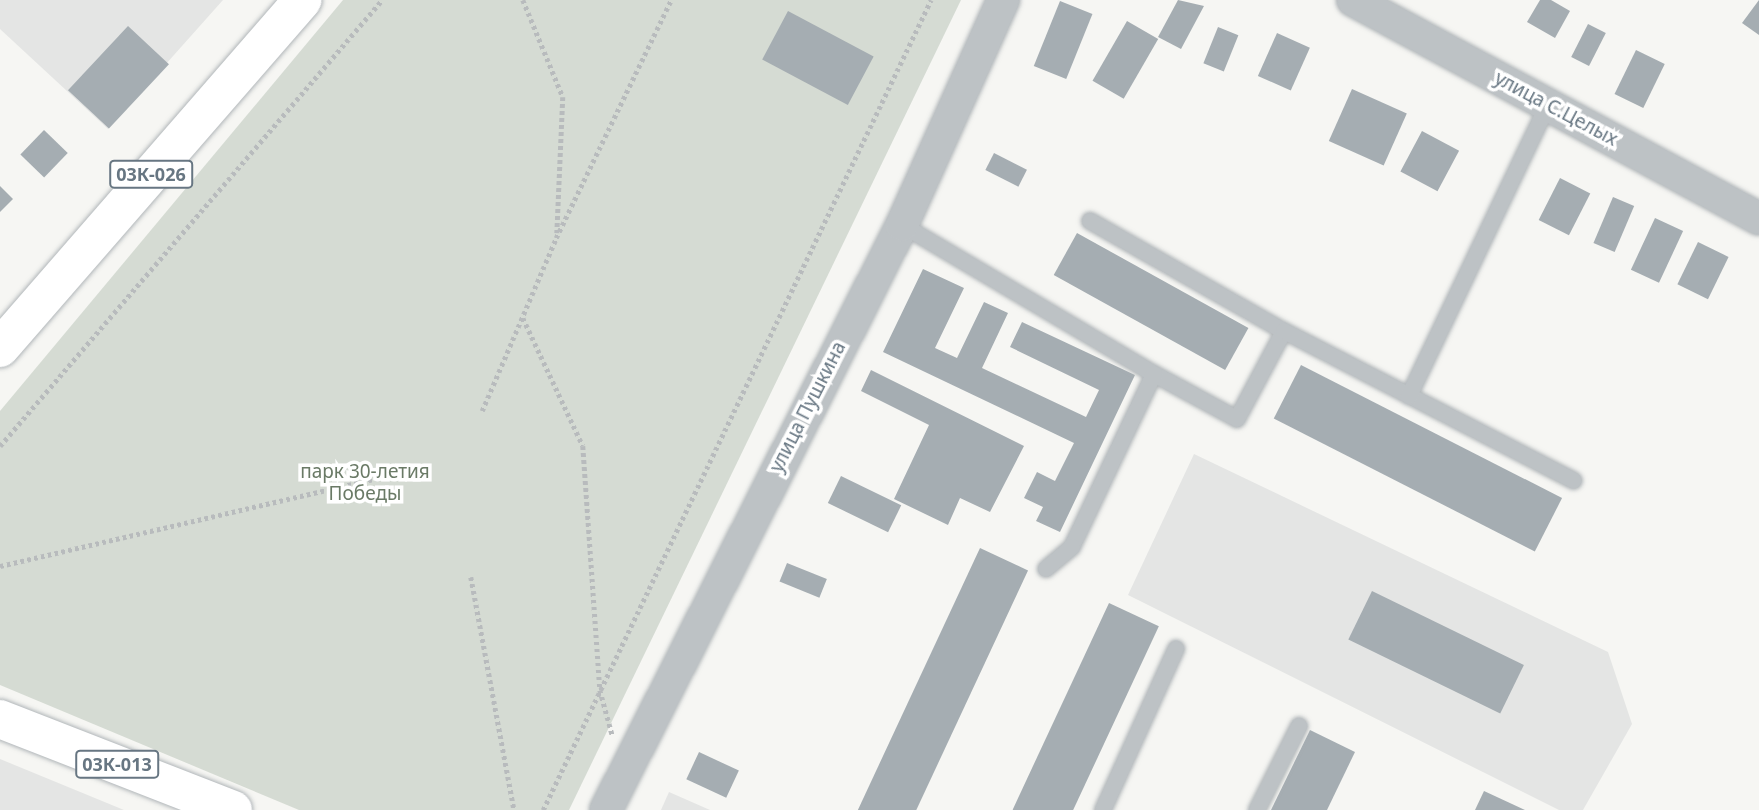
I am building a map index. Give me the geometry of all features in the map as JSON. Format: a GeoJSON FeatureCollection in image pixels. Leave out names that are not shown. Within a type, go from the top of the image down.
{"type":"FeatureCollection","features":[{"type":"Feature","properties":{"kind":"main road","name":"03К-026"},"geometry":{"type":"LineString","coordinates":[[0,348],[303,0]]}},
{"type":"Feature","properties":{"kind":"main road","name":"03К-013"},"geometry":{"type":"LineString","coordinates":[[0,719],[233,810]]}},
{"type":"Feature","properties":{"kind":"street","name":"улица Пушкина"},"geometry":{"type":"LineString","coordinates":[[606,810],[902,225],[1003,0]]}},
{"type":"Feature","properties":{"kind":"street","name":"улица С.Целых"},"geometry":{"type":"LineString","coordinates":[[1353,0],[1759,219]]}},
{"type":"Feature","properties":{"kind":"lane"},"geometry":{"type":"LineString","coordinates":[[1409,396],[1548,105]]}},
{"type":"Feature","properties":{"kind":"lane"},"geometry":{"type":"LineString","coordinates":[[1090,221],[1284,331],[1574,481]]}},
{"type":"Feature","properties":{"kind":"lane"},"geometry":{"type":"LineString","coordinates":[[902,225],[1154,374],[1237,419],[1284,331]]}},
{"type":"Feature","properties":{"kind":"lane"},"geometry":{"type":"LineString","coordinates":[[1046,569],[1072,547],[1154,374]]}},
{"type":"Feature","properties":{"kind":"lane"},"geometry":{"type":"LineString","coordinates":[[1103,810],[1176,649]]}},
{"type":"Feature","properties":{"kind":"lane"},"geometry":{"type":"LineString","coordinates":[[1257,810],[1299,726]]}},
{"type":"Feature","properties":{"kind":"path"},"geometry":{"type":"LineString","coordinates":[[0,446],[382,0]]}},
{"type":"Feature","properties":{"kind":"path"},"geometry":{"type":"LineString","coordinates":[[523,0],[563,97],[556,238]]}},
{"type":"Feature","properties":{"kind":"path"},"geometry":{"type":"LineString","coordinates":[[482,411],[556,238],[671,0]]}},
{"type":"Feature","properties":{"kind":"path"},"geometry":{"type":"LineString","coordinates":[[543,810],[931,0]]}},
{"type":"Feature","properties":{"kind":"path"},"geometry":{"type":"LineString","coordinates":[[523,318],[583,446],[600,690],[623,772]]}},
{"type":"Feature","properties":{"kind":"path"},"geometry":{"type":"LineString","coordinates":[[0,566],[391,475]]}},
{"type":"Feature","properties":{"kind":"path"},"geometry":{"type":"LineString","coordinates":[[471,578],[514,810]]}},
{"type":"Feature","properties":{"kind":"shaded area"},"geometry":{"type":"Polygon","coordinates":[[[0,0],[223,0],[108,129],[0,29],[0,0]]]}},
{"type":"Feature","properties":{"kind":"shaded area"},"geometry":{"type":"Polygon","coordinates":[[[1194,454],[1608,652],[1632,724],[1583,810],[1559,810],[1128,595],[1194,454]]]}},
{"type":"Feature","properties":{"kind":"shaded area"},"geometry":{"type":"Polygon","coordinates":[[[0,759],[124,810],[0,810],[0,759]]]}},
{"type":"Feature","properties":{"kind":"shaded area"},"geometry":{"type":"Polygon","coordinates":[[[669,792],[710,810],[661,810],[669,792]]]}},
{"type":"Feature","properties":{"kind":"green space","name":"парк 30-летия Победы"},"geometry":{"type":"Polygon","coordinates":[[[343,0],[961,0],[569,810],[299,810],[0,685],[0,411],[343,0]]]}},
{"type":"Feature","properties":{"kind":"building"},"geometry":{"type":"Polygon","coordinates":[[[1178,0],[1204,6],[1181,49],[1158,37],[1178,0]]]}},
{"type":"Feature","properties":{"kind":"building"},"geometry":{"type":"Polygon","coordinates":[[[1540,0],[1551,0],[1570,11],[1555,38],[1527,22],[1540,0]]]}},
{"type":"Feature","properties":{"kind":"building"},"geometry":{"type":"Polygon","coordinates":[[[1759,0],[1759,35],[1742,23],[1759,0]]]}},
{"type":"Feature","properties":{"kind":"building"},"geometry":{"type":"Polygon","coordinates":[[[1060,1],[1092,14],[1066,79],[1034,66],[1060,1]]]}},
{"type":"Feature","properties":{"kind":"building"},"geometry":{"type":"Polygon","coordinates":[[[788,11],[874,57],[848,105],[762,60],[788,11]]]}},
{"type":"Feature","properties":{"kind":"building"},"geometry":{"type":"Polygon","coordinates":[[[1127,21],[1158,39],[1124,99],[1092,81],[1127,21]]]}},
{"type":"Feature","properties":{"kind":"building"},"geometry":{"type":"Polygon","coordinates":[[[1588,24],[1606,33],[1589,66],[1571,57],[1588,24]]]}},
{"type":"Feature","properties":{"kind":"building"},"geometry":{"type":"Polygon","coordinates":[[[128,26],[169,64],[109,129],[68,90],[128,26]]]}},
{"type":"Feature","properties":{"kind":"building"},"geometry":{"type":"Polygon","coordinates":[[[1218,27],[1238,35],[1224,71],[1203,63],[1218,27]]]}},
{"type":"Feature","properties":{"kind":"building"},"geometry":{"type":"Polygon","coordinates":[[[1277,33],[1310,48],[1291,91],[1258,76],[1277,33]]]}},
{"type":"Feature","properties":{"kind":"building"},"geometry":{"type":"Polygon","coordinates":[[[1636,50],[1665,64],[1643,108],[1615,94],[1636,50]]]}},
{"type":"Feature","properties":{"kind":"building"},"geometry":{"type":"Polygon","coordinates":[[[1352,89],[1407,113],[1384,165],[1329,141],[1352,89]]]}},
{"type":"Feature","properties":{"kind":"building"},"geometry":{"type":"Polygon","coordinates":[[[44,130],[68,153],[44,177],[20,154],[44,130]]]}},
{"type":"Feature","properties":{"kind":"building"},"geometry":{"type":"Polygon","coordinates":[[[1422,131],[1459,151],[1437,191],[1400,172],[1422,131]]]}},
{"type":"Feature","properties":{"kind":"building"},"geometry":{"type":"Polygon","coordinates":[[[994,153],[1027,170],[1018,187],[985,170],[994,153]]]}},
{"type":"Feature","properties":{"kind":"building"},"geometry":{"type":"Polygon","coordinates":[[[1560,178],[1590,193],[1569,235],[1539,220],[1560,178]]]}},
{"type":"Feature","properties":{"kind":"building"},"geometry":{"type":"Polygon","coordinates":[[[0,186],[13,199],[0,212],[0,186]]]}},
{"type":"Feature","properties":{"kind":"building"},"geometry":{"type":"Polygon","coordinates":[[[1613,197],[1634,206],[1615,252],[1593,243],[1613,197]]]}},
{"type":"Feature","properties":{"kind":"building"},"geometry":{"type":"Polygon","coordinates":[[[1655,218],[1683,231],[1659,283],[1631,270],[1655,218]]]}},
{"type":"Feature","properties":{"kind":"building"},"geometry":{"type":"Polygon","coordinates":[[[1077,233],[1248,328],[1225,370],[1054,275],[1077,233]]]}},
{"type":"Feature","properties":{"kind":"building"},"geometry":{"type":"Polygon","coordinates":[[[1698,242],[1729,257],[1708,299],[1677,284],[1698,242]]]}},
{"type":"Feature","properties":{"kind":"building"},"geometry":{"type":"Polygon","coordinates":[[[923,269],[964,288],[935,348],[957,358],[984,302],[1008,313],[982,368],[1086,417],[1099,390],[1010,347],[1022,322],[1135,375],[1060,532],[1036,521],[1043,507],[1024,498],[1037,472],[1055,481],[1074,443],[883,352],[923,269]]]}},
{"type":"Feature","properties":{"kind":"building"},"geometry":{"type":"Polygon","coordinates":[[[1301,365],[1562,498],[1535,551],[1274,418],[1301,365]]]}},
{"type":"Feature","properties":{"kind":"building"},"geometry":{"type":"Polygon","coordinates":[[[871,370],[1024,446],[990,512],[960,498],[948,525],[894,499],[929,425],[861,391],[871,370]]]}},
{"type":"Feature","properties":{"kind":"building"},"geometry":{"type":"Polygon","coordinates":[[[841,476],[901,505],[888,532],[828,503],[841,476]]]}},
{"type":"Feature","properties":{"kind":"building"},"geometry":{"type":"Polygon","coordinates":[[[980,548],[1028,570],[916,810],[858,810],[980,548]]]}},
{"type":"Feature","properties":{"kind":"building"},"geometry":{"type":"Polygon","coordinates":[[[787,563],[827,579],[819,598],[780,582],[787,563]]]}},
{"type":"Feature","properties":{"kind":"building"},"geometry":{"type":"Polygon","coordinates":[[[1372,591],[1524,665],[1500,714],[1348,640],[1372,591]]]}},
{"type":"Feature","properties":{"kind":"building"},"geometry":{"type":"Polygon","coordinates":[[[1109,603],[1159,626],[1073,810],[1013,810],[1109,603]]]}},
{"type":"Feature","properties":{"kind":"building"},"geometry":{"type":"Polygon","coordinates":[[[1310,730],[1355,752],[1327,810],[1271,810],[1310,730]]]}},
{"type":"Feature","properties":{"kind":"building"},"geometry":{"type":"Polygon","coordinates":[[[699,752],[739,771],[726,798],[686,779],[699,752]]]}},
{"type":"Feature","properties":{"kind":"building"},"geometry":{"type":"Polygon","coordinates":[[[1484,791],[1525,810],[1475,810],[1484,791]]]}}]}
